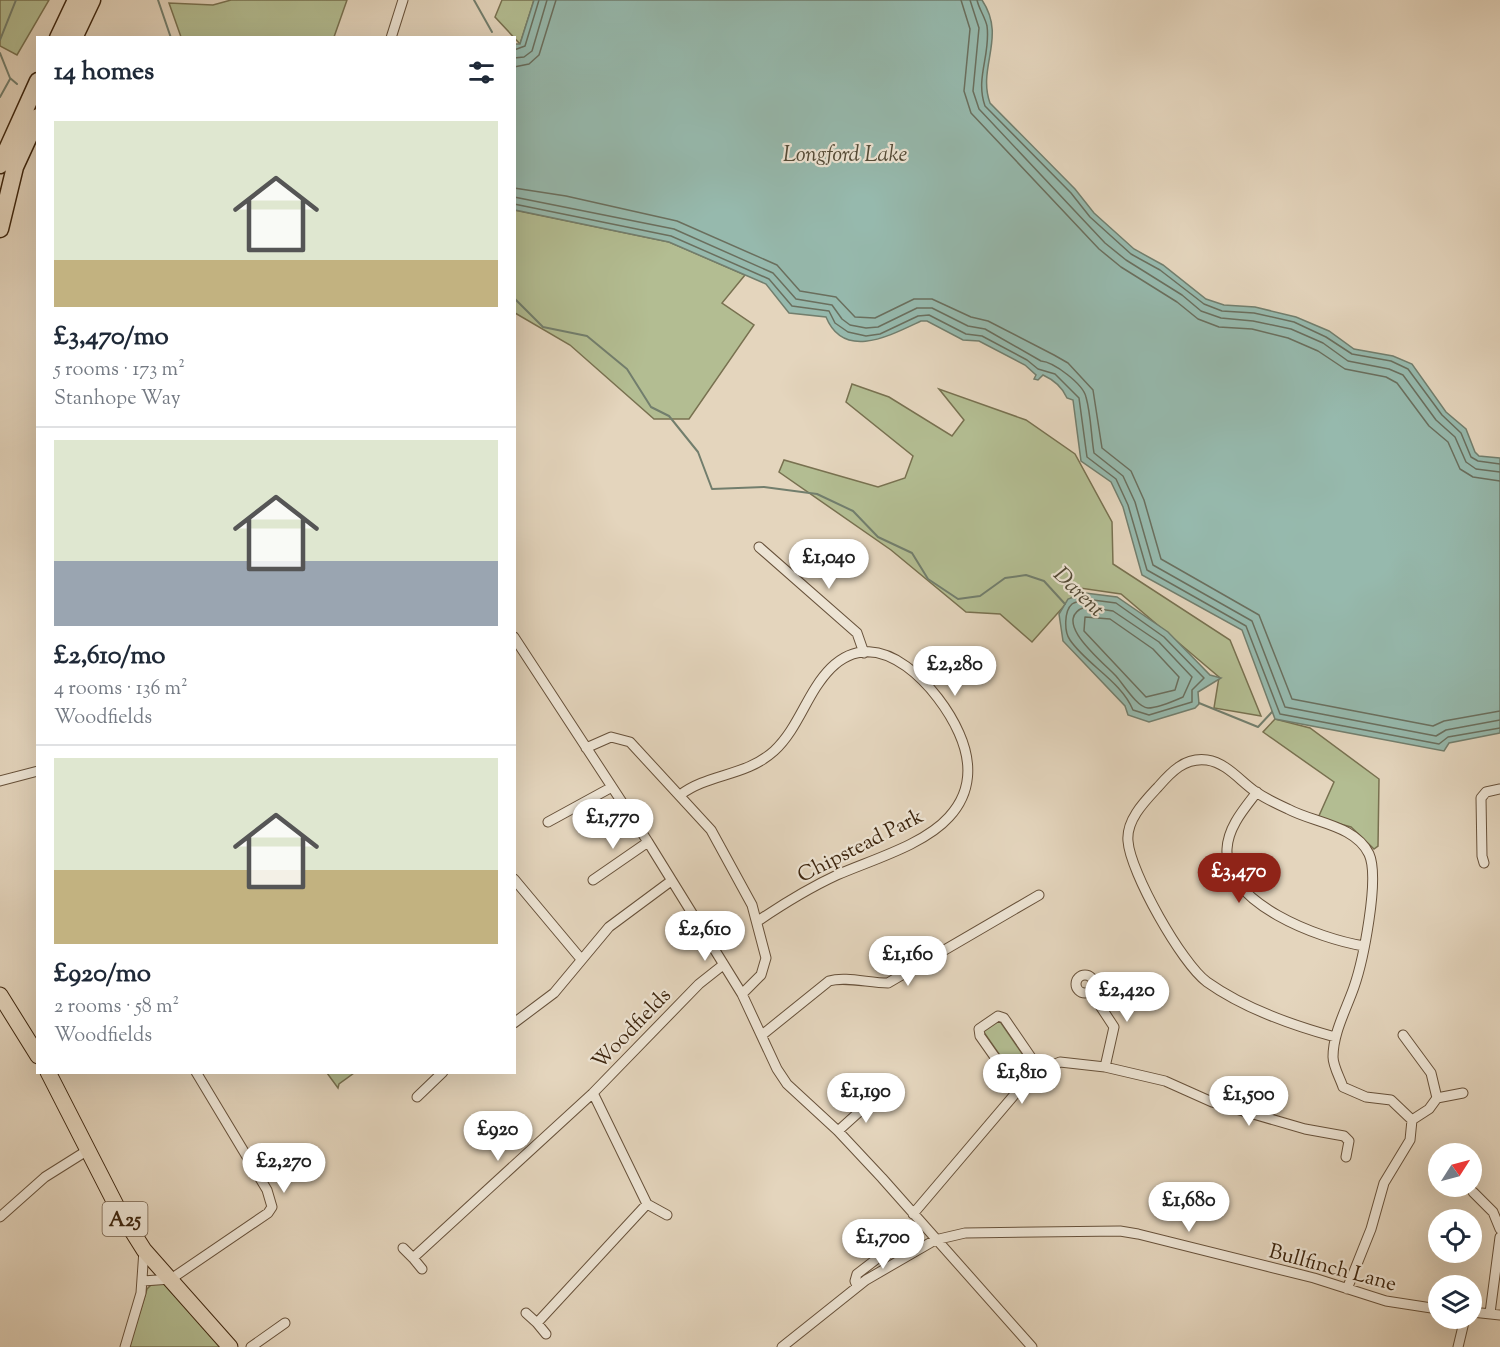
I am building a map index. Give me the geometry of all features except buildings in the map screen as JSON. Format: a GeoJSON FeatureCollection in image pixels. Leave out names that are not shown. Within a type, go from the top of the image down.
{"type":"FeatureCollection","features":[{"type":"Feature","properties":{"kind":"highway"},"geometry":{"type":"LineString","coordinates":[[59,36],[76,0]]}},
{"type":"Feature","properties":{"kind":"highway"},"geometry":{"type":"LineString","coordinates":[[75,36],[92,0]]}},
{"type":"Feature","properties":{"kind":"highway"},"geometry":{"type":"LineString","coordinates":[[0,136],[36,82]]}},
{"type":"Feature","properties":{"kind":"highway"},"geometry":{"type":"LineString","coordinates":[[0,203],[8,166],[36,85]]}},
{"type":"Feature","properties":{"kind":"highway"},"geometry":{"type":"LineString","coordinates":[[0,229],[8,166],[36,120]]}},
{"type":"Feature","properties":{"kind":"highway"},"geometry":{"type":"LineString","coordinates":[[0,995],[36,1053]]}},
{"type":"Feature","properties":{"kind":"highway","name":"A25"},"geometry":{"type":"LineString","coordinates":[[49,1074],[117,1207],[144,1250],[230,1347]]}},
{"type":"Feature","properties":{"kind":"street"},"geometry":{"type":"LineString","coordinates":[[392,36],[403,0]]}},
{"type":"Feature","properties":{"kind":"street"},"geometry":{"type":"LineString","coordinates":[[680,795],[696,785],[746,770],[766,756],[783,740],[831,668],[842,660],[864,653],[857,633],[759,547]]}},
{"type":"Feature","properties":{"kind":"street"},"geometry":{"type":"LineString","coordinates":[[516,640],[648,842],[742,994],[788,1084],[838,1131],[1032,1347]]}},
{"type":"Feature","properties":{"kind":"street","name":"Chipstead Park"},"geometry":{"type":"LineString","coordinates":[[758,921],[821,883],[928,833],[950,816],[967,787],[969,763],[958,732],[940,698],[928,684],[902,663],[891,657],[864,653]]}},
{"type":"Feature","properties":{"kind":"street"},"geometry":{"type":"LineString","coordinates":[[586,748],[604,738],[621,737],[637,748],[711,830],[724,851],[758,921],[766,964],[761,975],[742,994]]}},
{"type":"Feature","properties":{"kind":"street"},"geometry":{"type":"LineString","coordinates":[[1335,1037],[1262,1012],[1229,996],[1197,974],[1154,905],[1131,855],[1128,841],[1134,817],[1149,796],[1182,765],[1205,760],[1216,763],[1257,792],[1311,820],[1352,834],[1364,846],[1370,856],[1373,877],[1364,946],[1354,986],[1335,1037],[1333,1059],[1343,1087],[1366,1097],[1391,1100],[1412,1120]]}},
{"type":"Feature","properties":{"kind":"street"},"geometry":{"type":"LineString","coordinates":[[0,781],[36,772]]}},
{"type":"Feature","properties":{"kind":"street"},"geometry":{"type":"LineString","coordinates":[[548,822],[612,787]]}},
{"type":"Feature","properties":{"kind":"street"},"geometry":{"type":"LineString","coordinates":[[1484,863],[1481,798],[1486,792],[1500,789]]}},
{"type":"Feature","properties":{"kind":"street"},"geometry":{"type":"LineString","coordinates":[[1257,792],[1242,812],[1228,839],[1227,860],[1235,880],[1259,904],[1284,918],[1334,939],[1364,946]]}},
{"type":"Feature","properties":{"kind":"street"},"geometry":{"type":"LineString","coordinates":[[593,880],[648,842]]}},
{"type":"Feature","properties":{"kind":"street"},"geometry":{"type":"LineString","coordinates":[[1471,853],[1482,851]]}},
{"type":"Feature","properties":{"kind":"street"},"geometry":{"type":"LineString","coordinates":[[516,1022],[554,993],[609,927],[671,880]]}},
{"type":"Feature","properties":{"kind":"street"},"geometry":{"type":"LineString","coordinates":[[516,881],[581,959]]}},
{"type":"Feature","properties":{"kind":"street"},"geometry":{"type":"LineString","coordinates":[[762,1035],[829,981],[841,978],[862,983],[888,983],[1039,895]]}},
{"type":"Feature","properties":{"kind":"street","name":"Woodfields"},"geometry":{"type":"LineString","coordinates":[[413,1258],[593,1093],[699,984],[723,965]]}},
{"type":"Feature","properties":{"kind":"street"},"geometry":{"type":"LineString","coordinates":[[1091,992],[1114,1027],[1105,1067]]}},
{"type":"Feature","properties":{"kind":"street"},"geometry":{"type":"LineString","coordinates":[[1018,1090],[980,1036],[979,1029],[998,1016],[1004,1018],[1039,1069]]}},
{"type":"Feature","properties":{"kind":"street"},"geometry":{"type":"LineString","coordinates":[[1403,1035],[1431,1073],[1437,1098]]}},
{"type":"Feature","properties":{"kind":"street"},"geometry":{"type":"LineString","coordinates":[[913,1214],[1018,1090],[1039,1069],[1060,1062],[1105,1067],[1165,1082],[1212,1102],[1305,1129],[1344,1136],[1349,1141],[1346,1157]]}},
{"type":"Feature","properties":{"kind":"street"},"geometry":{"type":"LineString","coordinates":[[143,1281],[171,1279],[268,1213],[272,1207],[267,1190],[197,1074]]}},
{"type":"Feature","properties":{"kind":"street"},"geometry":{"type":"LineString","coordinates":[[417,1097],[441,1074]]}},
{"type":"Feature","properties":{"kind":"street","name":"Woodfields"},"geometry":{"type":"LineString","coordinates":[[593,1093],[647,1204]]}},
{"type":"Feature","properties":{"kind":"street"},"geometry":{"type":"LineString","coordinates":[[1412,1120],[1429,1109],[1437,1098],[1463,1093]]}},
{"type":"Feature","properties":{"kind":"street"},"geometry":{"type":"LineString","coordinates":[[838,1131],[859,1112],[883,1100]]}},
{"type":"Feature","properties":{"kind":"street"},"geometry":{"type":"LineString","coordinates":[[1347,1289],[1371,1229],[1384,1183],[1410,1140],[1412,1120]]}},
{"type":"Feature","properties":{"kind":"street"},"geometry":{"type":"LineString","coordinates":[[0,1217],[45,1177],[88,1150]]}},
{"type":"Feature","properties":{"kind":"street"},"geometry":{"type":"LineString","coordinates":[[1478,1197],[1493,1212],[1500,1229]]}},
{"type":"Feature","properties":{"kind":"street"},"geometry":{"type":"LineString","coordinates":[[537,1323],[647,1204],[667,1215]]}},
{"type":"Feature","properties":{"kind":"street","name":"Bullfinch Lane"},"geometry":{"type":"LineString","coordinates":[[789,1345],[857,1286],[905,1255],[935,1240],[965,1233],[1120,1231],[1314,1278],[1386,1302],[1428,1308]]}},
{"type":"Feature","properties":{"kind":"street"},"geometry":{"type":"LineString","coordinates":[[1495,1314],[1500,1237]]}},
{"type":"Feature","properties":{"kind":"street"},"geometry":{"type":"LineString","coordinates":[[402,1248],[422,1269]]}},
{"type":"Feature","properties":{"kind":"street"},"geometry":{"type":"LineString","coordinates":[[125,1347],[143,1281],[144,1250]]}},
{"type":"Feature","properties":{"kind":"street"},"geometry":{"type":"LineString","coordinates":[[526,1313],[546,1334]]}},
{"type":"Feature","properties":{"kind":"street"},"geometry":{"type":"LineString","coordinates":[[251,1347],[285,1323]]}},
{"type":"Feature","properties":{"kind":"street"},"geometry":{"type":"LineString","coordinates":[[1458,1347],[1462,1329]]}},
{"type":"Feature","properties":{"kind":"green space"},"geometry":{"type":"Polygon","coordinates":[[[0,0],[49,0],[17,55],[0,46],[0,0]]]}},
{"type":"Feature","properties":{"kind":"green space"},"geometry":{"type":"Polygon","coordinates":[[[231,0],[347,0],[334,36],[181,36],[169,3],[213,5],[231,0]]]}},
{"type":"Feature","properties":{"kind":"green space"},"geometry":{"type":"Polygon","coordinates":[[[502,0],[534,0],[520,44],[516,36],[513,36],[495,17],[502,0]]]}},
{"type":"Feature","properties":{"kind":"green space"},"geometry":{"type":"Polygon","coordinates":[[[516,210],[669,242],[745,275],[722,303],[754,325],[689,419],[654,419],[570,345],[516,314],[516,210]]]}},
{"type":"Feature","properties":{"kind":"green space"},"geometry":{"type":"Polygon","coordinates":[[[852,384],[889,397],[952,436],[964,420],[939,389],[1026,420],[1075,454],[1112,522],[1113,564],[1230,640],[1261,716],[1214,708],[1219,677],[1121,594],[1080,588],[1032,642],[1000,614],[966,612],[891,550],[779,472],[784,460],[878,487],[905,478],[913,456],[846,402],[852,384]]]}},
{"type":"Feature","properties":{"kind":"green space"},"geometry":{"type":"Polygon","coordinates":[[[1275,719],[1310,728],[1379,779],[1378,846],[1374,849],[1351,827],[1318,818],[1334,782],[1263,732],[1275,719]]]}},
{"type":"Feature","properties":{"kind":"green space"},"geometry":{"type":"Polygon","coordinates":[[[999,1020],[1032,1068],[1018,1081],[983,1031],[999,1020]]]}},
{"type":"Feature","properties":{"kind":"green space"},"geometry":{"type":"Polygon","coordinates":[[[328,1074],[353,1074],[339,1084],[338,1088],[328,1074]]]}},
{"type":"Feature","properties":{"kind":"green space"},"geometry":{"type":"Polygon","coordinates":[[[163,1283],[222,1347],[129,1347],[147,1289],[151,1285],[163,1283]]]}},
{"type":"Feature","properties":{"kind":"water","name":"Longford Lake"},"geometry":{"type":"Polygon","coordinates":[[[534,0],[982,0],[992,27],[987,77],[990,103],[1075,189],[1094,213],[1134,249],[1163,265],[1206,299],[1224,305],[1255,307],[1296,317],[1329,331],[1354,349],[1393,356],[1412,364],[1446,412],[1466,429],[1475,452],[1479,456],[1500,458],[1500,733],[1449,743],[1444,751],[1275,719],[1242,630],[1142,575],[1123,507],[1111,482],[1081,461],[1073,400],[1067,398],[1060,387],[1047,377],[1043,375],[1038,380],[1034,379],[1036,375],[1025,365],[979,341],[963,340],[927,321],[921,321],[869,341],[844,338],[834,330],[826,317],[789,313],[766,284],[669,242],[516,210],[516,44],[520,44],[534,0]]]}},
{"type":"Feature","properties":{"kind":"water"},"geometry":{"type":"Polygon","coordinates":[[[1085,593],[1117,597],[1168,632],[1210,675],[1221,678],[1198,692],[1199,704],[1195,708],[1149,722],[1128,715],[1125,706],[1063,641],[1059,614],[1068,599],[1085,593]]]}},
{"type":"Feature","properties":{"kind":"waterway","name":"Darent"},"geometry":{"type":"LineString","coordinates":[[0,40],[16,0]]}},
{"type":"Feature","properties":{"kind":"waterway"},"geometry":{"type":"LineString","coordinates":[[158,0],[170,36]]}},
{"type":"Feature","properties":{"kind":"waterway"},"geometry":{"type":"LineString","coordinates":[[474,0],[492,32]]}},
{"type":"Feature","properties":{"kind":"waterway","name":"Darent"},"geometry":{"type":"LineString","coordinates":[[0,53],[10,78],[17,84]]}},
{"type":"Feature","properties":{"kind":"waterway"},"geometry":{"type":"LineString","coordinates":[[0,97],[10,79]]}},
{"type":"Feature","properties":{"kind":"waterway","name":"Darent"},"geometry":{"type":"LineString","coordinates":[[516,300],[543,327],[587,336],[627,369],[651,407],[669,416],[698,452],[712,489],[764,487],[817,494],[853,511],[878,537],[912,553],[928,579],[958,599],[980,596],[1005,578],[1026,575],[1044,581],[1065,604]]}},
{"type":"Feature","properties":{"kind":"waterway","name":"Darent"},"geometry":{"type":"LineString","coordinates":[[1199,703],[1258,727],[1272,712]]}}]}
